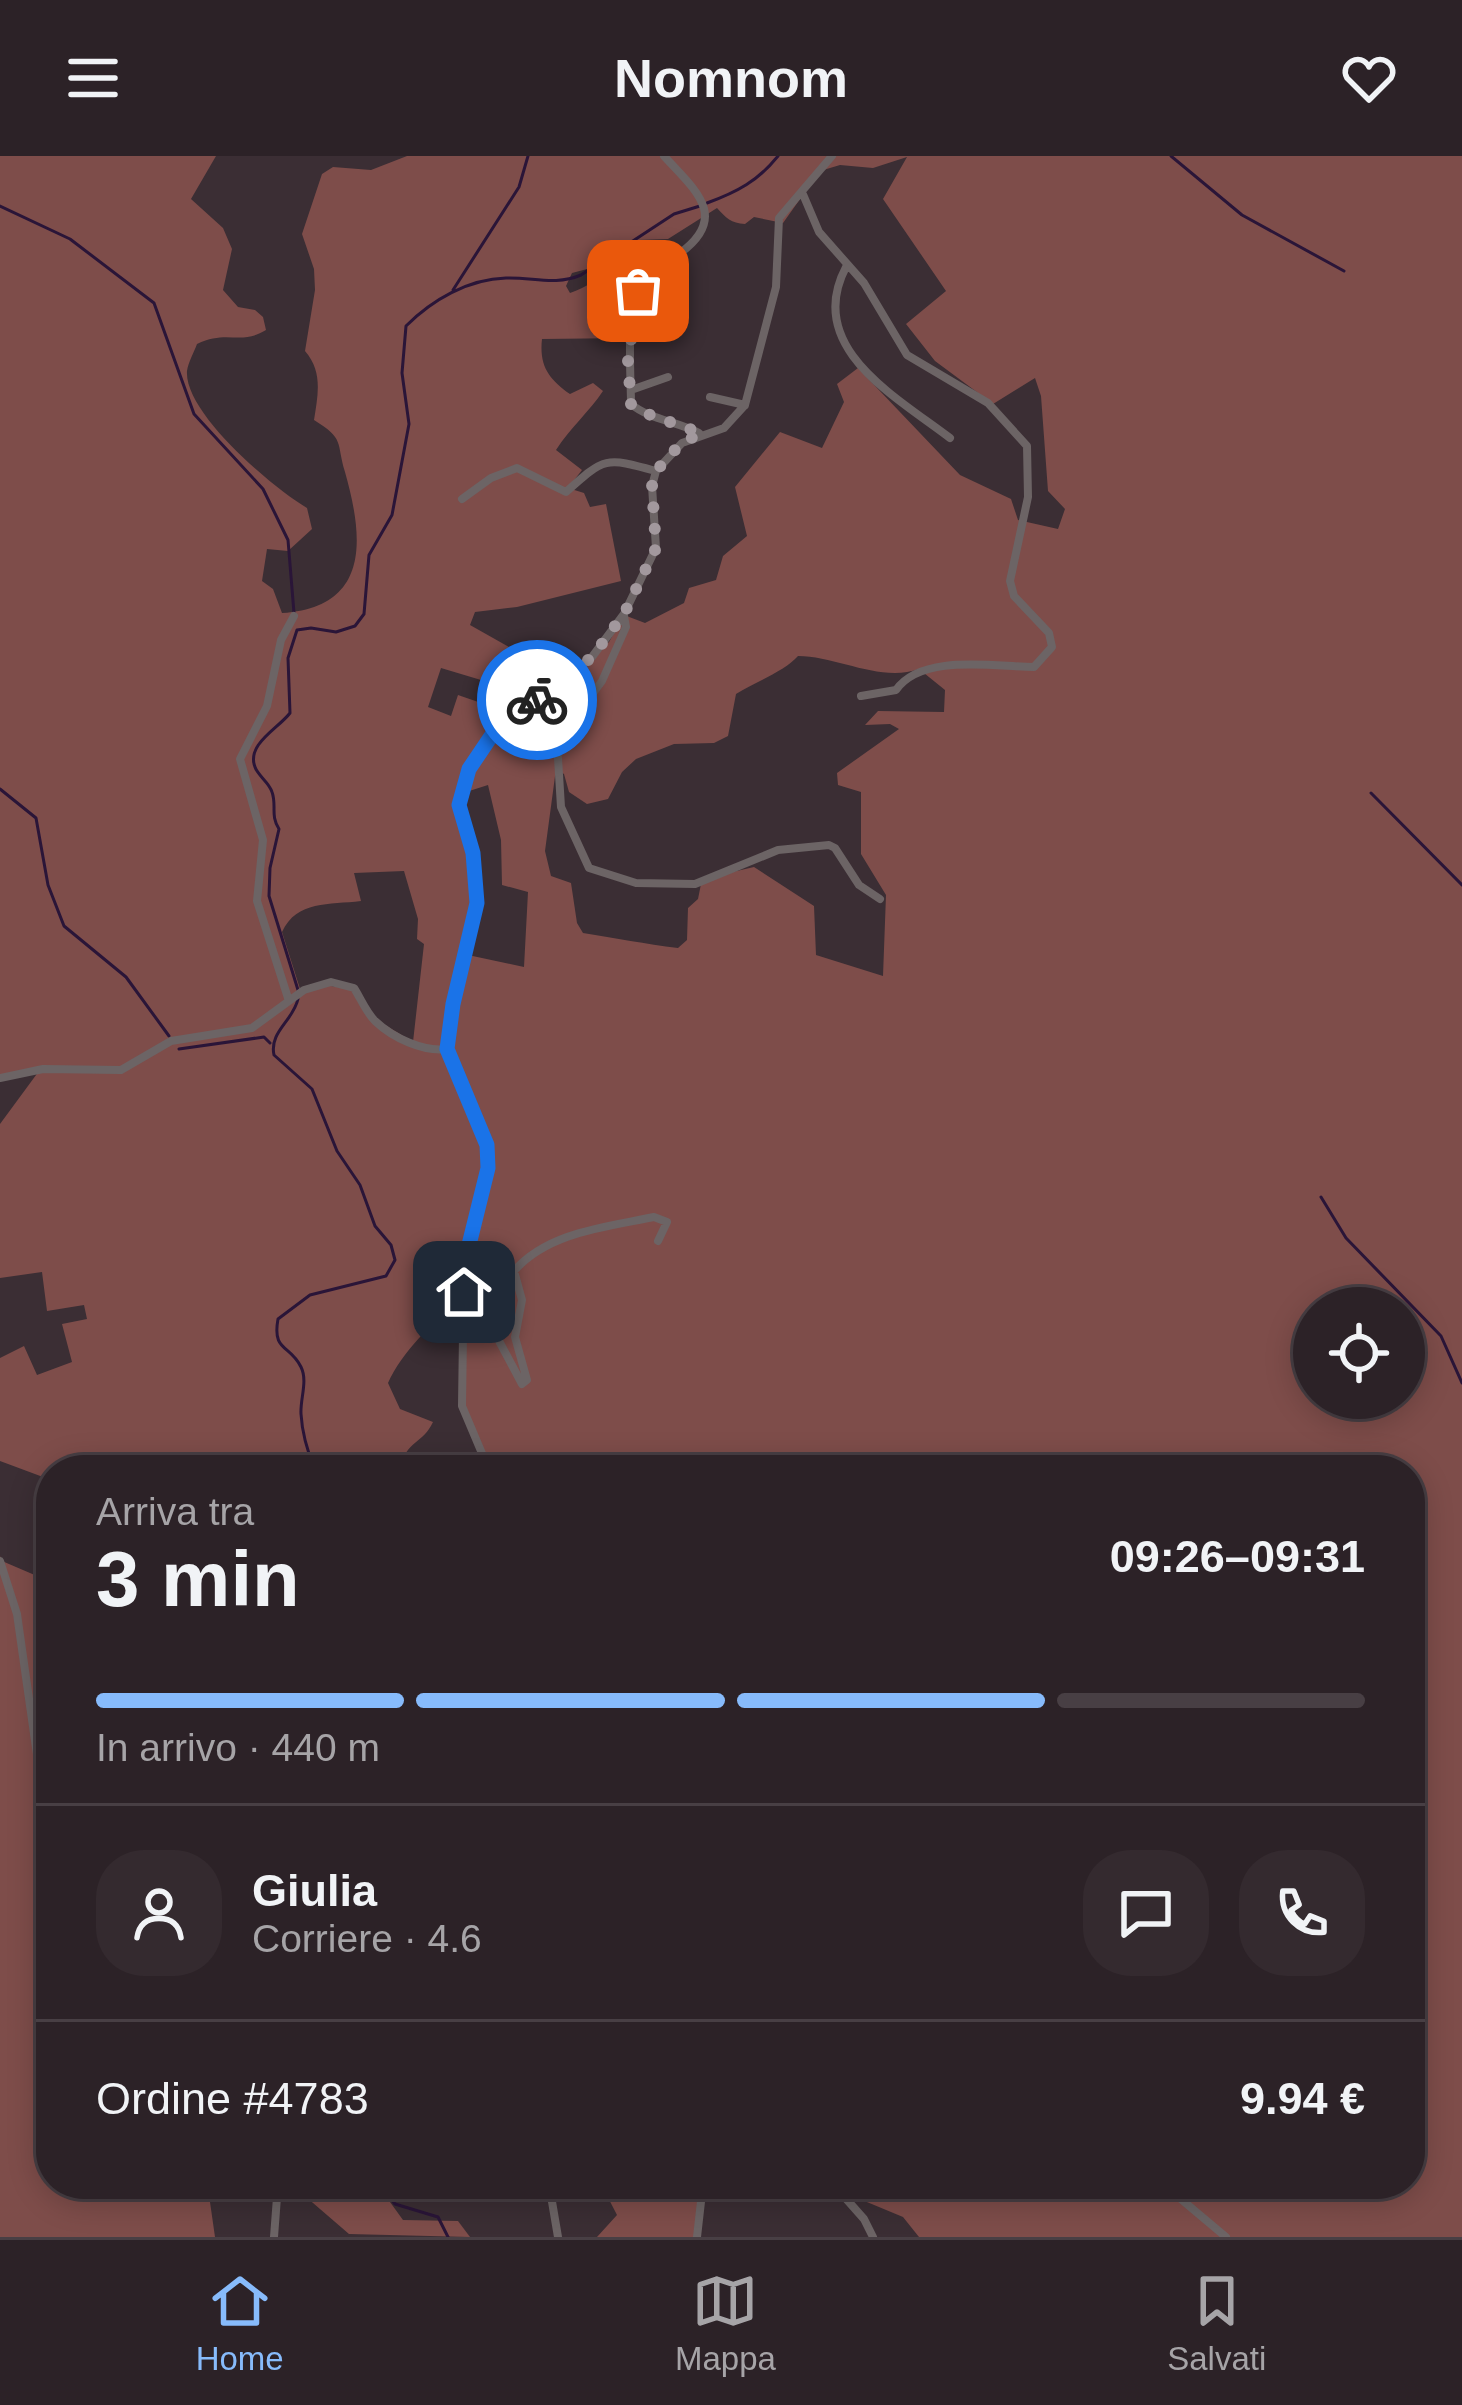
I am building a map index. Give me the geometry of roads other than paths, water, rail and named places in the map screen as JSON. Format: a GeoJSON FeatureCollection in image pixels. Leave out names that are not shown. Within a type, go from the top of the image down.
{"type":"FeatureCollection","features":[{"type":"Feature","properties":{"kind":"street"},"geometry":{"type":"LineString","coordinates":[[664,156],[704,201],[707,216],[695,239],[642,281],[628,361],[631,404],[644,414],[675,420],[701,434]]}},
{"type":"Feature","properties":{"kind":"street"},"geometry":{"type":"LineString","coordinates":[[483,1455],[462,1406],[464,1265],[488,1168],[487,1145],[447,1049],[477,903],[473,853],[459,805],[469,769],[494,732],[592,657],[624,614],[656,548],[652,486],[656,471],[682,442],[724,428],[745,405],[776,287],[779,218],[832,156]]}},
{"type":"Feature","properties":{"kind":"street"},"geometry":{"type":"LineString","coordinates":[[802,192],[819,232],[864,283],[908,355],[988,403],[1027,446],[1028,497],[1010,581],[1014,596],[1049,633],[1052,647],[1034,667],[927,669],[902,681],[896,690],[862,696]]}},
{"type":"Feature","properties":{"kind":"street"},"geometry":{"type":"LineString","coordinates":[[846,267],[835,287],[834,319],[859,368],[950,438]]}},
{"type":"Feature","properties":{"kind":"street"},"geometry":{"type":"LineString","coordinates":[[631,390],[668,377]]}},
{"type":"Feature","properties":{"kind":"street"},"geometry":{"type":"LineString","coordinates":[[710,397],[745,405]]}},
{"type":"Feature","properties":{"kind":"street"},"geometry":{"type":"LineString","coordinates":[[462,499],[491,478],[517,468],[566,493],[598,464],[618,461],[656,471]]}},
{"type":"Feature","properties":{"kind":"street"},"geometry":{"type":"LineString","coordinates":[[624,614],[626,627],[602,681],[557,742],[561,807],[589,868],[636,884],[695,884],[778,850],[829,845],[836,848],[859,885],[880,898]]}},
{"type":"Feature","properties":{"kind":"street"},"geometry":{"type":"LineString","coordinates":[[290,997],[256,901],[263,840],[240,759],[267,706],[281,640],[294,616]]}},
{"type":"Feature","properties":{"kind":"street"},"geometry":{"type":"LineString","coordinates":[[0,1078],[43,1069],[122,1070],[171,1041],[252,1028],[290,997],[331,982],[343,983],[358,993],[374,1020],[390,1032],[420,1047],[447,1049]]}},
{"type":"Feature","properties":{"kind":"street"},"geometry":{"type":"LineString","coordinates":[[464,1292],[498,1339],[522,1384],[527,1380],[515,1337],[523,1300],[514,1271],[529,1254],[572,1235],[654,1217],[667,1222],[658,1241]]}},
{"type":"Feature","properties":{"kind":"street"},"geometry":{"type":"LineString","coordinates":[[0,1561],[17,1614],[36,1748]]}},
{"type":"Feature","properties":{"kind":"street"},"geometry":{"type":"LineString","coordinates":[[274,2237],[277,2199]]}},
{"type":"Feature","properties":{"kind":"street"},"geometry":{"type":"LineString","coordinates":[[552,2199],[558,2237]]}},
{"type":"Feature","properties":{"kind":"street"},"geometry":{"type":"LineString","coordinates":[[697,2237],[701,2199]]}},
{"type":"Feature","properties":{"kind":"street"},"geometry":{"type":"LineString","coordinates":[[847,2199],[865,2219],[873,2237]]}},
{"type":"Feature","properties":{"kind":"street"},"geometry":{"type":"LineString","coordinates":[[1180,2199],[1226,2237]]}},
{"type":"Feature","properties":{"kind":"waterway"},"geometry":{"type":"LineString","coordinates":[[453,290],[519,187],[528,156]]}},
{"type":"Feature","properties":{"kind":"waterway"},"geometry":{"type":"LineString","coordinates":[[707,203],[746,185],[778,156]]}},
{"type":"Feature","properties":{"kind":"waterway"},"geometry":{"type":"LineString","coordinates":[[1171,156],[1242,215],[1344,271]]}},
{"type":"Feature","properties":{"kind":"waterway"},"geometry":{"type":"LineString","coordinates":[[0,206],[70,239],[154,303],[194,414],[263,489],[288,540],[294,613]]}},
{"type":"Feature","properties":{"kind":"waterway"},"geometry":{"type":"LineString","coordinates":[[298,990],[269,896],[279,829],[273,797],[253,759],[259,744],[290,713],[288,658],[297,630],[336,632],[355,626],[364,614],[369,555],[392,515],[409,424],[402,373],[406,326],[439,300],[478,282],[562,280],[581,275],[674,214],[700,206]]}},
{"type":"Feature","properties":{"kind":"waterway"},"geometry":{"type":"LineString","coordinates":[[0,789],[36,818],[48,885],[64,926],[126,977],[169,1036]]}},
{"type":"Feature","properties":{"kind":"waterway"},"geometry":{"type":"LineString","coordinates":[[1371,793],[1462,885]]}},
{"type":"Feature","properties":{"kind":"waterway"},"geometry":{"type":"LineString","coordinates":[[298,999],[278,1033],[274,1055],[312,1089],[337,1151],[360,1185],[375,1226],[391,1245],[395,1260],[386,1276],[310,1295],[278,1319],[280,1343],[303,1372],[302,1421],[310,1455]]}},
{"type":"Feature","properties":{"kind":"waterway"},"geometry":{"type":"LineString","coordinates":[[179,1049],[264,1037],[270,1043]]}},
{"type":"Feature","properties":{"kind":"waterway"},"geometry":{"type":"LineString","coordinates":[[1321,1197],[1346,1238],[1441,1336],[1462,1383]]}},
{"type":"Feature","properties":{"kind":"waterway"},"geometry":{"type":"LineString","coordinates":[[391,2199],[438,2217],[448,2237]]}}]}
